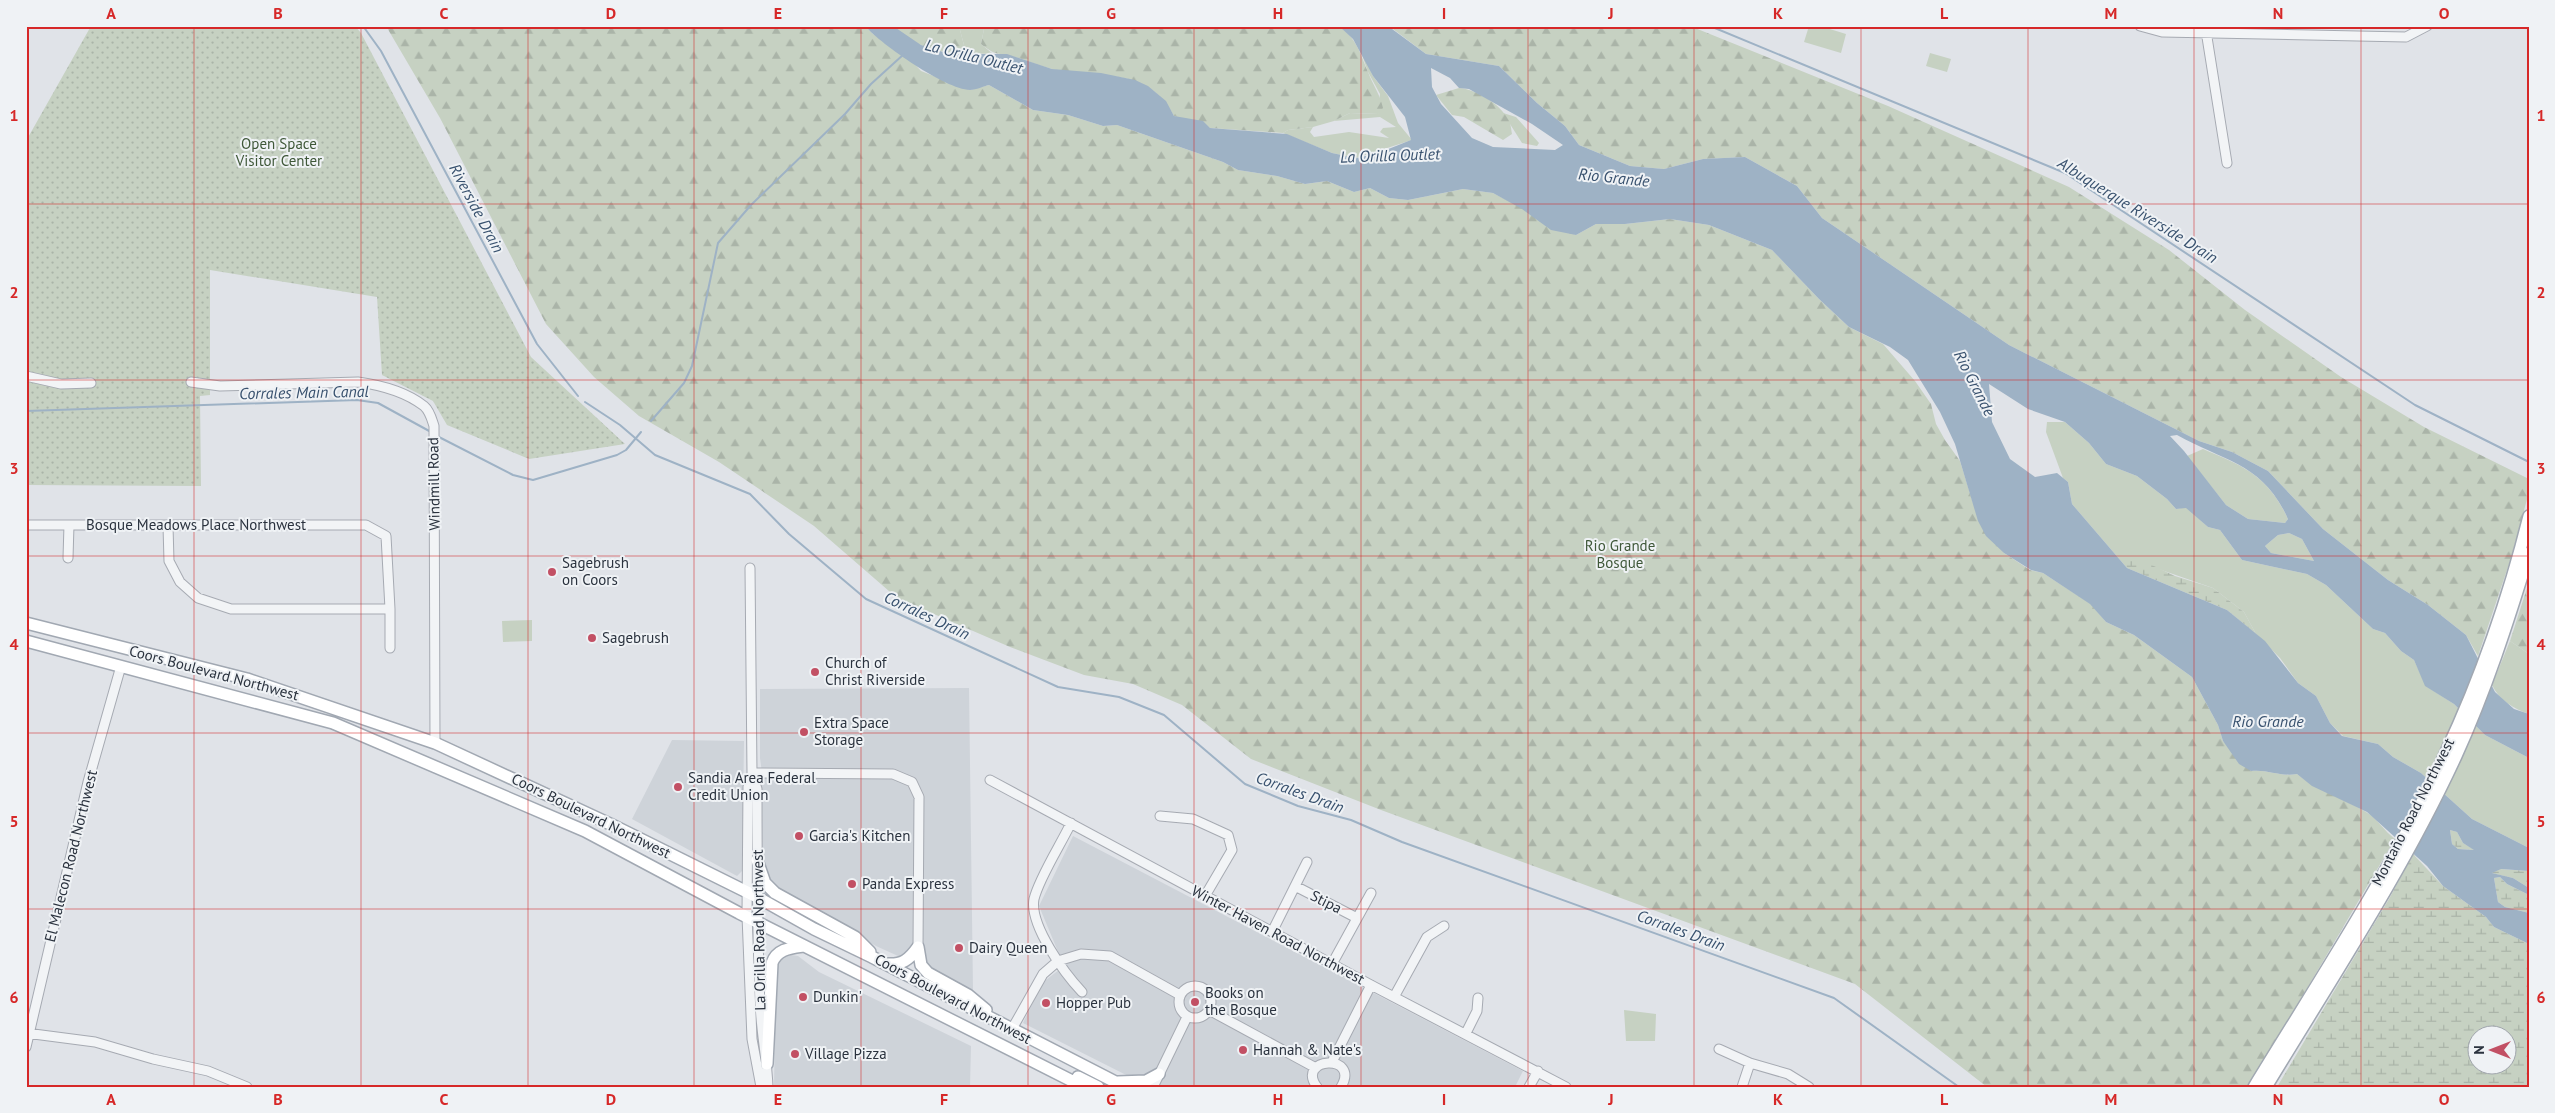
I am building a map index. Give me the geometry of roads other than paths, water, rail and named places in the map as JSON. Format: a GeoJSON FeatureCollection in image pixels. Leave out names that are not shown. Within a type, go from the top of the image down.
{"type":"FeatureCollection","features":[{"type":"Feature","properties":{"kind":"main road","name":"Montaño Road Northwest"},"geometry":{"type":"LineString","coordinates":[[2254,1087],[2373,891],[2446,752],[2474,685],[2529,516]]}},
{"type":"Feature","properties":{"kind":"main road","name":"Montaño Road Northwest"},"geometry":{"type":"LineString","coordinates":[[2266,1087],[2381,896],[2456,756],[2496,657],[2529,554]]}},
{"type":"Feature","properties":{"kind":"main road","name":"Coors Boulevard Northwest"},"geometry":{"type":"LineString","coordinates":[[26,623],[247,679],[435,742],[610,824],[752,895],[814,930],[883,963],[1126,1087]]}},
{"type":"Feature","properties":{"kind":"main road","name":"Coors Boulevard Northwest"},"geometry":{"type":"LineString","coordinates":[[26,640],[333,723],[585,831],[804,946],[1084,1087]]}},
{"type":"Feature","properties":{"kind":"main road"},"geometry":{"type":"LineString","coordinates":[[757,860],[765,883],[775,893],[855,937],[883,963],[898,964],[904,962],[918,947]]}},
{"type":"Feature","properties":{"kind":"main road"},"geometry":{"type":"LineString","coordinates":[[767,1064],[772,964],[777,954],[784,950],[804,946]]}},
{"type":"Feature","properties":{"kind":"main road"},"geometry":{"type":"LineString","coordinates":[[918,947],[922,965],[928,972],[968,995],[1007,1027]]}},
{"type":"Feature","properties":{"kind":"main road"},"geometry":{"type":"LineString","coordinates":[[994,1042],[1015,1045],[1098,1087]]}},
{"type":"Feature","properties":{"kind":"main road"},"geometry":{"type":"LineString","coordinates":[[1114,1081],[1146,1082],[1160,1074]]}},
{"type":"Feature","properties":{"kind":"street"},"geometry":{"type":"LineString","coordinates":[[2140,26],[2162,32],[2206,31],[2406,37],[2427,26]]}},
{"type":"Feature","properties":{"kind":"street"},"geometry":{"type":"LineString","coordinates":[[2206,31],[2227,163]]}},
{"type":"Feature","properties":{"kind":"street"},"geometry":{"type":"LineString","coordinates":[[26,376],[61,384],[91,384]]}},
{"type":"Feature","properties":{"kind":"street","name":"Windmill Road"},"geometry":{"type":"LineString","coordinates":[[191,382],[220,386],[358,382],[378,384],[424,406],[434,426],[432,441],[435,506],[435,742]]}},
{"type":"Feature","properties":{"kind":"street","name":"Bosque Meadows Place Northwest"},"geometry":{"type":"LineString","coordinates":[[26,525],[366,525],[386,536],[390,609]]}},
{"type":"Feature","properties":{"kind":"street"},"geometry":{"type":"LineString","coordinates":[[68,558],[69,525]]}},
{"type":"Feature","properties":{"kind":"street"},"geometry":{"type":"LineString","coordinates":[[168,526],[168,561],[180,582],[198,598],[231,609],[390,609],[390,648]]}},
{"type":"Feature","properties":{"kind":"street","name":"La Orilla Road Northwest"},"geometry":{"type":"LineString","coordinates":[[750,568],[752,773],[748,787],[752,895],[753,1051],[761,1087]]}},
{"type":"Feature","properties":{"kind":"street","name":"El Malecon Road Northwest"},"geometry":{"type":"LineString","coordinates":[[26,1047],[27,1033],[88,782],[121,666]]}},
{"type":"Feature","properties":{"kind":"street"},"geometry":{"type":"LineString","coordinates":[[752,773],[894,774],[912,782],[919,797],[918,947]]}},
{"type":"Feature","properties":{"kind":"street","name":"La Orilla Road Northwest"},"geometry":{"type":"LineString","coordinates":[[752,773],[757,789],[757,860],[752,895]]}},
{"type":"Feature","properties":{"kind":"street","name":"Winter Haven Road Northwest"},"geometry":{"type":"LineString","coordinates":[[990,780],[1371,985],[1538,1070],[1566,1087]]}},
{"type":"Feature","properties":{"kind":"street"},"geometry":{"type":"LineString","coordinates":[[1160,816],[1193,819],[1228,834],[1232,850],[1205,896]]}},
{"type":"Feature","properties":{"kind":"street"},"geometry":{"type":"LineString","coordinates":[[1071,824],[1034,900],[1036,921],[1058,961],[1082,992]]}},
{"type":"Feature","properties":{"kind":"street"},"geometry":{"type":"LineString","coordinates":[[1272,932],[1307,862]]}},
{"type":"Feature","properties":{"kind":"street","name":"Stipa"},"geometry":{"type":"LineString","coordinates":[[1295,886],[1357,918]]}},
{"type":"Feature","properties":{"kind":"street"},"geometry":{"type":"LineString","coordinates":[[1332,964],[1371,893]]}},
{"type":"Feature","properties":{"kind":"street","name":"La Orilla Road Northwest"},"geometry":{"type":"LineString","coordinates":[[752,919],[768,1087]]}},
{"type":"Feature","properties":{"kind":"street"},"geometry":{"type":"LineString","coordinates":[[1394,997],[1427,937],[1444,926]]}},
{"type":"Feature","properties":{"kind":"street"},"geometry":{"type":"LineString","coordinates":[[1007,1027],[1037,982],[1058,961],[1081,954],[1110,956],[1180,995]]}},
{"type":"Feature","properties":{"kind":"street"},"geometry":{"type":"LineString","coordinates":[[1332,1062],[1371,985]]}},
{"type":"Feature","properties":{"kind":"street"},"geometry":{"type":"LineString","coordinates":[[1188,988],[1204,989],[1210,998],[1209,1010],[1198,1018],[1187,1017],[1179,1005],[1180,995],[1188,988]]}},
{"type":"Feature","properties":{"kind":"street"},"geometry":{"type":"LineString","coordinates":[[1466,1033],[1477,1011],[1478,998]]}},
{"type":"Feature","properties":{"kind":"street"},"geometry":{"type":"LineString","coordinates":[[1209,1010],[1316,1068]]}},
{"type":"Feature","properties":{"kind":"street"},"geometry":{"type":"LineString","coordinates":[[1153,1087],[1187,1017]]}},
{"type":"Feature","properties":{"kind":"street"},"geometry":{"type":"LineString","coordinates":[[27,1033],[94,1042],[154,1059],[208,1071],[247,1087]]}},
{"type":"Feature","properties":{"kind":"street"},"geometry":{"type":"LineString","coordinates":[[1719,1049],[1750,1063],[1788,1074],[1809,1087]]}},
{"type":"Feature","properties":{"kind":"street"},"geometry":{"type":"LineString","coordinates":[[1317,1087],[1313,1079],[1316,1068],[1323,1062],[1332,1062],[1343,1071],[1342,1086]]}},
{"type":"Feature","properties":{"kind":"street"},"geometry":{"type":"LineString","coordinates":[[1742,1087],[1750,1063]]}},
{"type":"Feature","properties":{"kind":"street"},"geometry":{"type":"LineString","coordinates":[[1529,1087],[1538,1070]]}},
{"type":"Feature","properties":{"kind":"water","name":"Rio Grande"},"geometry":{"type":"Polygon","coordinates":[[[865,26],[893,26],[921,45],[949,54],[1007,54],[1052,69],[1101,73],[1135,80],[1148,86],[1166,101],[1174,116],[1203,121],[1210,128],[1287,134],[1332,153],[1356,158],[1376,154],[1411,140],[1405,117],[1373,76],[1353,39],[1339,26],[1388,26],[1426,54],[1499,66],[1537,103],[1565,126],[1579,145],[1630,166],[1664,169],[1703,159],[1745,157],[1797,186],[1822,218],[2009,345],[2199,441],[2232,452],[2268,471],[2323,529],[2388,580],[2428,605],[2466,635],[2495,692],[2514,709],[2529,714],[2529,758],[2485,735],[2454,704],[2425,686],[2414,660],[2401,651],[2385,633],[2373,629],[2326,585],[2307,574],[2242,560],[2220,530],[2208,527],[2186,508],[2176,509],[2167,499],[2137,476],[2106,464],[2089,443],[2065,422],[2028,409],[1989,384],[1992,422],[2010,459],[2035,477],[2057,473],[2068,482],[2072,504],[2127,568],[2227,610],[2265,641],[2298,683],[2316,696],[2330,723],[2342,736],[2378,744],[2393,757],[2421,773],[2472,819],[2529,848],[2529,871],[2501,869],[2492,873],[2513,878],[2529,888],[2529,895],[2507,884],[2500,877],[2494,878],[2498,902],[2505,907],[2529,913],[2529,944],[2494,927],[2486,917],[2443,886],[2427,866],[2367,812],[2312,786],[2297,774],[2285,775],[2251,771],[2239,764],[2223,741],[2218,725],[2192,677],[2134,635],[2106,622],[2090,604],[2043,573],[2031,570],[2004,553],[1986,536],[1978,521],[1955,444],[1940,412],[1908,360],[1890,347],[1849,327],[1772,250],[1709,225],[1670,219],[1625,224],[1596,224],[1576,235],[1551,230],[1522,209],[1493,193],[1463,189],[1408,200],[1389,198],[1370,188],[1354,192],[1327,181],[1305,184],[1277,176],[1238,170],[1223,162],[1117,125],[1103,126],[1068,115],[1033,110],[989,85],[972,90],[959,88],[914,65],[865,26]],[[1431,68],[1432,87],[1441,104],[1472,138],[1493,147],[1555,150],[1563,145],[1532,124],[1469,89],[1459,88],[1450,78],[1431,68]],[[2177,435],[2170,436],[2226,505],[2248,519],[2285,523],[2288,519],[2278,500],[2255,475],[2241,466],[2177,435]],[[2289,533],[2278,535],[2265,546],[2271,553],[2314,561],[2302,539],[2289,533]],[[2450,830],[2452,844],[2458,849],[2474,850],[2463,843],[2457,832],[2450,830]]]}},
{"type":"Feature","properties":{"kind":"waterway","name":"Riverside Drain"},"geometry":{"type":"LineString","coordinates":[[363,26],[381,51],[537,344],[578,396]]}},
{"type":"Feature","properties":{"kind":"waterway","name":"Albuquerque Riverside Drain"},"geometry":{"type":"LineString","coordinates":[[1710,26],[2065,173],[2415,405],[2529,462]]}},
{"type":"Feature","properties":{"kind":"waterway","name":"La Orilla Outlet"},"geometry":{"type":"LineString","coordinates":[[651,421],[684,383],[692,366],[718,243],[751,205],[845,114],[871,84],[904,54]]}},
{"type":"Feature","properties":{"kind":"waterway","name":"Corrales Main Canal"},"geometry":{"type":"LineString","coordinates":[[26,411],[357,400],[378,403],[431,432]]}},
{"type":"Feature","properties":{"kind":"waterway","name":"Corrales Drain"},"geometry":{"type":"LineString","coordinates":[[585,402],[620,425],[655,455],[750,494],[789,534],[866,599],[1058,687],[1119,697],[1164,715],[1245,784],[1298,806],[1351,820],[1402,842],[1834,998],[1959,1087]]}},
{"type":"Feature","properties":{"kind":"waterway","name":"Corrales Main Canal"},"geometry":{"type":"LineString","coordinates":[[437,436],[513,475],[533,480],[617,455],[626,450],[641,432]]}},
{"type":"Feature","properties":{"kind":"place","name":"Sagebrush on Coors"},"geometry":{"type":"Point","coordinates":[552,572]}},
{"type":"Feature","properties":{"kind":"place","name":"Sagebrush"},"geometry":{"type":"Point","coordinates":[592,638]}},
{"type":"Feature","properties":{"kind":"place","name":"Church of Christ Riverside"},"geometry":{"type":"Point","coordinates":[815,672]}},
{"type":"Feature","properties":{"kind":"place","name":"Extra Space Storage"},"geometry":{"type":"Point","coordinates":[804,732]}},
{"type":"Feature","properties":{"kind":"place","name":"Sandia Area Federal Credit Union"},"geometry":{"type":"Point","coordinates":[678,787]}},
{"type":"Feature","properties":{"kind":"place","name":"Garcia's Kitchen"},"geometry":{"type":"Point","coordinates":[799,836]}},
{"type":"Feature","properties":{"kind":"place","name":"Panda Express"},"geometry":{"type":"Point","coordinates":[852,884]}},
{"type":"Feature","properties":{"kind":"place","name":"Dairy Queen"},"geometry":{"type":"Point","coordinates":[959,948]}},
{"type":"Feature","properties":{"kind":"place","name":"Dunkin'"},"geometry":{"type":"Point","coordinates":[803,997]}},
{"type":"Feature","properties":{"kind":"place","name":"Books on the Bosque"},"geometry":{"type":"Point","coordinates":[1195,1002]}},
{"type":"Feature","properties":{"kind":"place","name":"Hopper Pub"},"geometry":{"type":"Point","coordinates":[1046,1003]}},
{"type":"Feature","properties":{"kind":"place","name":"Hannah & Nate's"},"geometry":{"type":"Point","coordinates":[1243,1050]}},
{"type":"Feature","properties":{"kind":"place","name":"Village Pizza"},"geometry":{"type":"Point","coordinates":[795,1054]}},
{"type":"Feature","properties":{"kind":"park label","name":"Open Space Visitor Center"},"geometry":{"type":"Point","coordinates":[279,152]}},
{"type":"Feature","properties":{"kind":"park label","name":"Rio Grande Bosque"},"geometry":{"type":"Point","coordinates":[1620,554]}}]}
